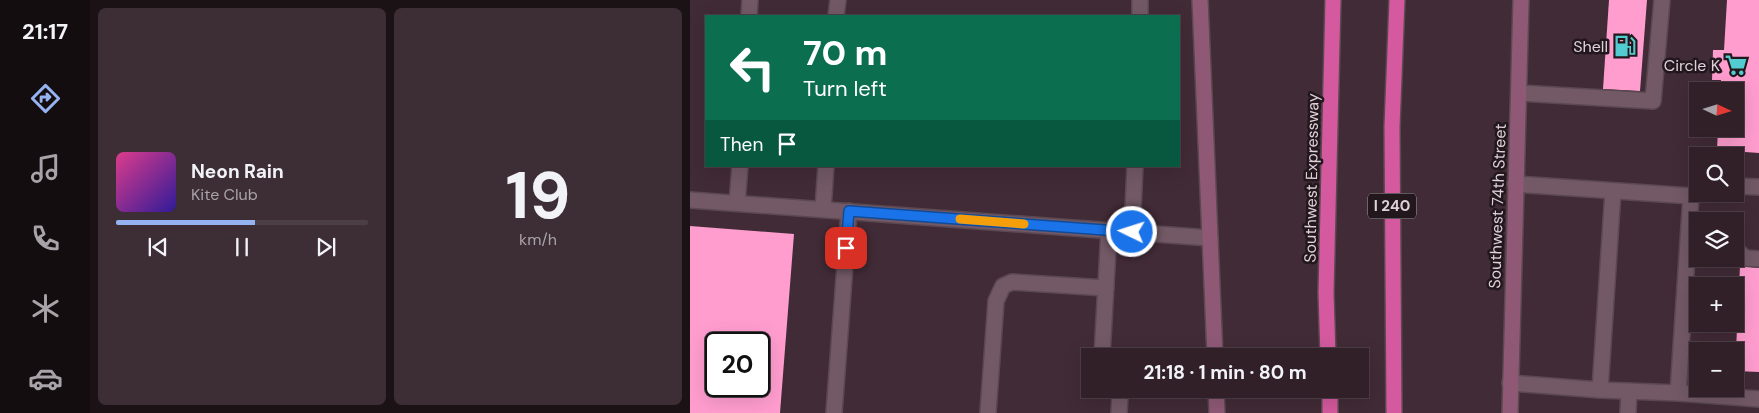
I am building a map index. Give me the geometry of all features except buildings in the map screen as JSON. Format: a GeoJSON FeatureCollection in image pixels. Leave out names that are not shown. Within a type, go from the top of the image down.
{"type":"FeatureCollection","features":[{"type":"Feature","properties":{"kind":"highway","name":"Southwest Expressway"},"geometry":{"type":"LineString","coordinates":[[1328,348],[1326,293],[1333,0]]}},
{"type":"Feature","properties":{"kind":"highway","name":"I 240"},"geometry":{"type":"LineString","coordinates":[[1394,413],[1392,127],[1397,0]]}},
{"type":"Feature","properties":{"kind":"highway"},"geometry":{"type":"LineString","coordinates":[[1330,398],[1330,413]]}},
{"type":"Feature","properties":{"kind":"main road"},"geometry":{"type":"LineString","coordinates":[[1200,0],[1215,348]]}},
{"type":"Feature","properties":{"kind":"main road","name":"Southwest 74th Street"},"geometry":{"type":"LineString","coordinates":[[1510,413],[1521,0]]}},
{"type":"Feature","properties":{"kind":"main road"},"geometry":{"type":"LineString","coordinates":[[1216,398],[1217,413]]}},
{"type":"Feature","properties":{"kind":"lane"},"geometry":{"type":"LineString","coordinates":[[749,15],[750,0]]}},
{"type":"Feature","properties":{"kind":"lane"},"geometry":{"type":"LineString","coordinates":[[836,15],[838,0]]}},
{"type":"Feature","properties":{"kind":"lane"},"geometry":{"type":"LineString","coordinates":[[1140,0],[1140,15]]}},
{"type":"Feature","properties":{"kind":"lane"},"geometry":{"type":"LineString","coordinates":[[1518,93],[1652,101],[1662,0]]}},
{"type":"Feature","properties":{"kind":"lane"},"geometry":{"type":"LineString","coordinates":[[737,203],[740,167]]}},
{"type":"Feature","properties":{"kind":"lane"},"geometry":{"type":"LineString","coordinates":[[822,209],[826,167]]}},
{"type":"Feature","properties":{"kind":"lane"},"geometry":{"type":"LineString","coordinates":[[1132,232],[1135,167]]}},
{"type":"Feature","properties":{"kind":"lane"},"geometry":{"type":"LineString","coordinates":[[1516,184],[1613,191],[1689,192]]}},
{"type":"Feature","properties":{"kind":"lane"},"geometry":{"type":"LineString","coordinates":[[1744,186],[1758,185]]}},
{"type":"Feature","properties":{"kind":"lane"},"geometry":{"type":"LineString","coordinates":[[1600,390],[1613,191]]}},
{"type":"Feature","properties":{"kind":"lane"},"geometry":{"type":"LineString","coordinates":[[690,200],[1210,238]]}},
{"type":"Feature","properties":{"kind":"lane"},"geometry":{"type":"LineString","coordinates":[[834,413],[849,211]]}},
{"type":"Feature","properties":{"kind":"lane"},"geometry":{"type":"LineString","coordinates":[[1102,348],[1109,230]]}},
{"type":"Feature","properties":{"kind":"lane"},"geometry":{"type":"LineString","coordinates":[[1744,257],[1759,259]]}},
{"type":"Feature","properties":{"kind":"lane"},"geometry":{"type":"LineString","coordinates":[[1678,393],[1689,267]]}},
{"type":"Feature","properties":{"kind":"lane"},"geometry":{"type":"LineString","coordinates":[[988,413],[996,301],[1004,286],[1012,282],[1106,288]]}},
{"type":"Feature","properties":{"kind":"lane"},"geometry":{"type":"LineString","coordinates":[[1510,383],[1759,399]]}},
{"type":"Feature","properties":{"kind":"lane"},"geometry":{"type":"LineString","coordinates":[[1628,413],[1629,391]]}},
{"type":"Feature","properties":{"kind":"lane"},"geometry":{"type":"LineString","coordinates":[[1119,413],[1120,398]]}},
{"type":"Feature","properties":{"kind":"slow traffic"},"geometry":{"type":"LineString","coordinates":[[960,219],[1024,224]]}},
{"type":"Feature","properties":{"kind":"place","name":"Shell"},"geometry":{"type":"Point","coordinates":[1625,46]}},
{"type":"Feature","properties":{"kind":"place","name":"Circle K"},"geometry":{"type":"Point","coordinates":[1736,65]}},
{"type":"Feature","properties":{"kind":"route"},"geometry":{"type":"LineString","coordinates":[[846,248],[849,211],[1132,232]]}}]}
